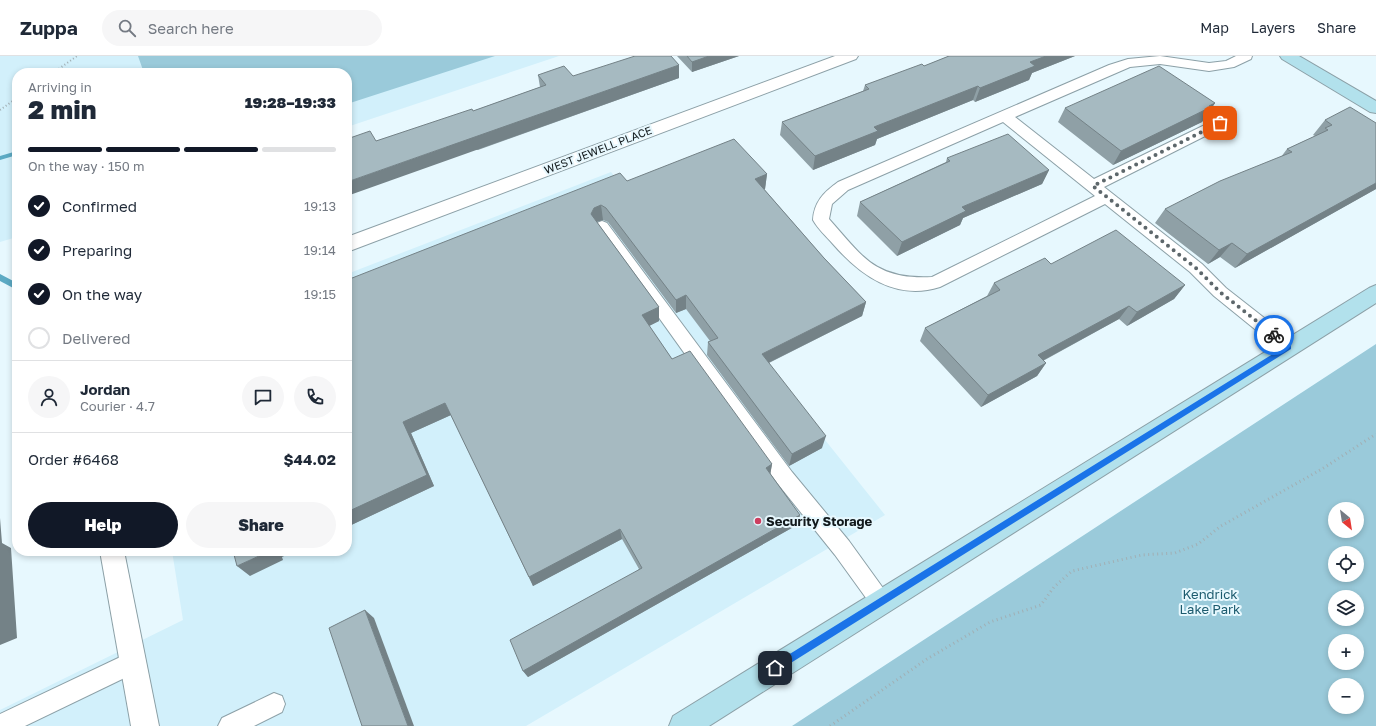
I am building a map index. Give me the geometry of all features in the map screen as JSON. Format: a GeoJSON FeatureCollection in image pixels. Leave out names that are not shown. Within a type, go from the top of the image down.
{"type":"FeatureCollection","features":[{"type":"Feature","properties":{"kind":"main road"},"geometry":{"type":"LineString","coordinates":[[1288,56],[1376,108]]}},
{"type":"Feature","properties":{"kind":"main road"},"geometry":{"type":"LineString","coordinates":[[683,726],[1376,293]]}},
{"type":"Feature","properties":{"kind":"street","name":"WEST JEWELL PLACE"},"geometry":{"type":"LineString","coordinates":[[352,243],[850,56]]}},
{"type":"Feature","properties":{"kind":"street"},"geometry":{"type":"LineString","coordinates":[[113,556],[144,726]]}},
{"type":"Feature","properties":{"kind":"lane"},"geometry":{"type":"LineString","coordinates":[[1106,197],[934,283],[918,285],[889,281],[869,272],[821,220],[820,211],[824,202],[843,186],[1128,63],[1160,60],[1209,67],[1229,64],[1246,56]]}},
{"type":"Feature","properties":{"kind":"lane"},"geometry":{"type":"LineString","coordinates":[[1004,116],[1196,268],[1220,292],[1289,347]]}},
{"type":"Feature","properties":{"kind":"lane"},"geometry":{"type":"LineString","coordinates":[[1093,186],[1220,123]]}},
{"type":"Feature","properties":{"kind":"lane"},"geometry":{"type":"LineString","coordinates":[[602,227],[785,478],[842,548],[881,602]]}},
{"type":"Feature","properties":{"kind":"lane"},"geometry":{"type":"LineString","coordinates":[[0,726],[133,662]]}},
{"type":"Feature","properties":{"kind":"lane"},"geometry":{"type":"LineString","coordinates":[[230,726],[274,704]]}},
{"type":"Feature","properties":{"kind":"path"},"geometry":{"type":"LineString","coordinates":[[60,68],[77,56]]}},
{"type":"Feature","properties":{"kind":"path"},"geometry":{"type":"LineString","coordinates":[[0,110],[12,102]]}},
{"type":"Feature","properties":{"kind":"path"},"geometry":{"type":"LineString","coordinates":[[830,726],[927,659],[990,622],[1041,605],[1054,587],[1072,571],[1142,555],[1175,553],[1198,544],[1221,526],[1322,469],[1376,434]]}},
{"type":"Feature","properties":{"kind":"shaded area"},"geometry":{"type":"Polygon","coordinates":[[[0,56],[559,56],[352,125],[352,68],[12,68],[12,238],[0,242],[0,56]]]}},
{"type":"Feature","properties":{"kind":"shaded area"},"geometry":{"type":"Polygon","coordinates":[[[611,172],[885,515],[526,726],[0,726],[0,710],[183,620],[173,556],[352,556],[352,272],[611,172]]]}},
{"type":"Feature","properties":{"kind":"green space"},"geometry":{"type":"Polygon","coordinates":[[[138,56],[495,56],[352,102],[352,68],[142,68],[138,56]]]}},
{"type":"Feature","properties":{"kind":"green space","name":"Kendrick Lake Park"},"geometry":{"type":"Polygon","coordinates":[[[1376,344],[1376,726],[792,726],[1376,344]]]}},
{"type":"Feature","properties":{"kind":"building"},"geometry":{"type":"Polygon","coordinates":[[[635,56],[671,56],[679,65],[352,180],[352,137],[370,131],[376,141],[472,109],[473,111],[546,85],[538,75],[564,66],[573,76],[635,56]]]}},
{"type":"Feature","properties":{"kind":"building"},"geometry":{"type":"Polygon","coordinates":[[[687,56],[709,56],[692,62],[687,56]]]}},
{"type":"Feature","properties":{"kind":"building"},"geometry":{"type":"Polygon","coordinates":[[[949,56],[1046,56],[1030,62],[1035,66],[980,88],[978,86],[874,127],[878,131],[815,156],[782,122],[869,89],[865,85],[922,64],[924,66],[949,56]]]}},
{"type":"Feature","properties":{"kind":"building"},"geometry":{"type":"Polygon","coordinates":[[[1159,66],[1215,103],[1209,106],[1211,107],[1121,151],[1065,108],[1159,66]]]}},
{"type":"Feature","properties":{"kind":"building"},"geometry":{"type":"Polygon","coordinates":[[[1350,107],[1376,123],[1376,183],[1247,254],[1232,243],[1219,250],[1165,209],[1220,181],[1292,152],[1287,149],[1328,130],[1325,128],[1332,125],[1325,120],[1350,107]]]}},
{"type":"Feature","properties":{"kind":"building"},"geometry":{"type":"Polygon","coordinates":[[[1008,134],[1049,170],[962,207],[966,211],[902,242],[860,202],[950,161],[947,158],[1008,134]]]}},
{"type":"Feature","properties":{"kind":"building"},"geometry":{"type":"Polygon","coordinates":[[[734,139],[767,174],[755,179],[824,258],[866,302],[762,354],[826,436],[792,454],[708,342],[718,338],[686,295],[676,300],[606,208],[601,205],[594,208],[591,214],[659,307],[642,315],[672,359],[690,351],[772,464],[766,468],[800,515],[523,671],[510,640],[642,568],[620,529],[529,577],[445,403],[403,422],[427,475],[352,510],[352,278],[620,173],[627,181],[734,139]]]}},
{"type":"Feature","properties":{"kind":"building"},"geometry":{"type":"Polygon","coordinates":[[[1116,230],[1185,285],[1137,312],[1129,306],[1038,355],[1046,363],[988,395],[925,328],[1000,290],[994,283],[1045,258],[1051,264],[1116,230]]]}},
{"type":"Feature","properties":{"kind":"building"},"geometry":{"type":"Polygon","coordinates":[[[234,556],[259,556],[237,566],[234,556]]]}},
{"type":"Feature","properties":{"kind":"building"},"geometry":{"type":"Polygon","coordinates":[[[365,610],[408,726],[362,726],[329,628],[365,610]]]}},
{"type":"Feature","properties":{"kind":"waterway"},"geometry":{"type":"LineString","coordinates":[[0,158],[12,154]]}},
{"type":"Feature","properties":{"kind":"waterway"},"geometry":{"type":"LineString","coordinates":[[0,277],[12,284]]}},
{"type":"Feature","properties":{"kind":"way so far"},"geometry":{"type":"LineString","coordinates":[[1220,123],[1093,186],[1196,268],[1220,292],[1274,335]]}},
{"type":"Feature","properties":{"kind":"place","name":"Security Storage"},"geometry":{"type":"Point","coordinates":[758,521]}},
{"type":"Feature","properties":{"kind":"route"},"geometry":{"type":"LineString","coordinates":[[775,668],[1289,347],[1274,335]]}}]}
